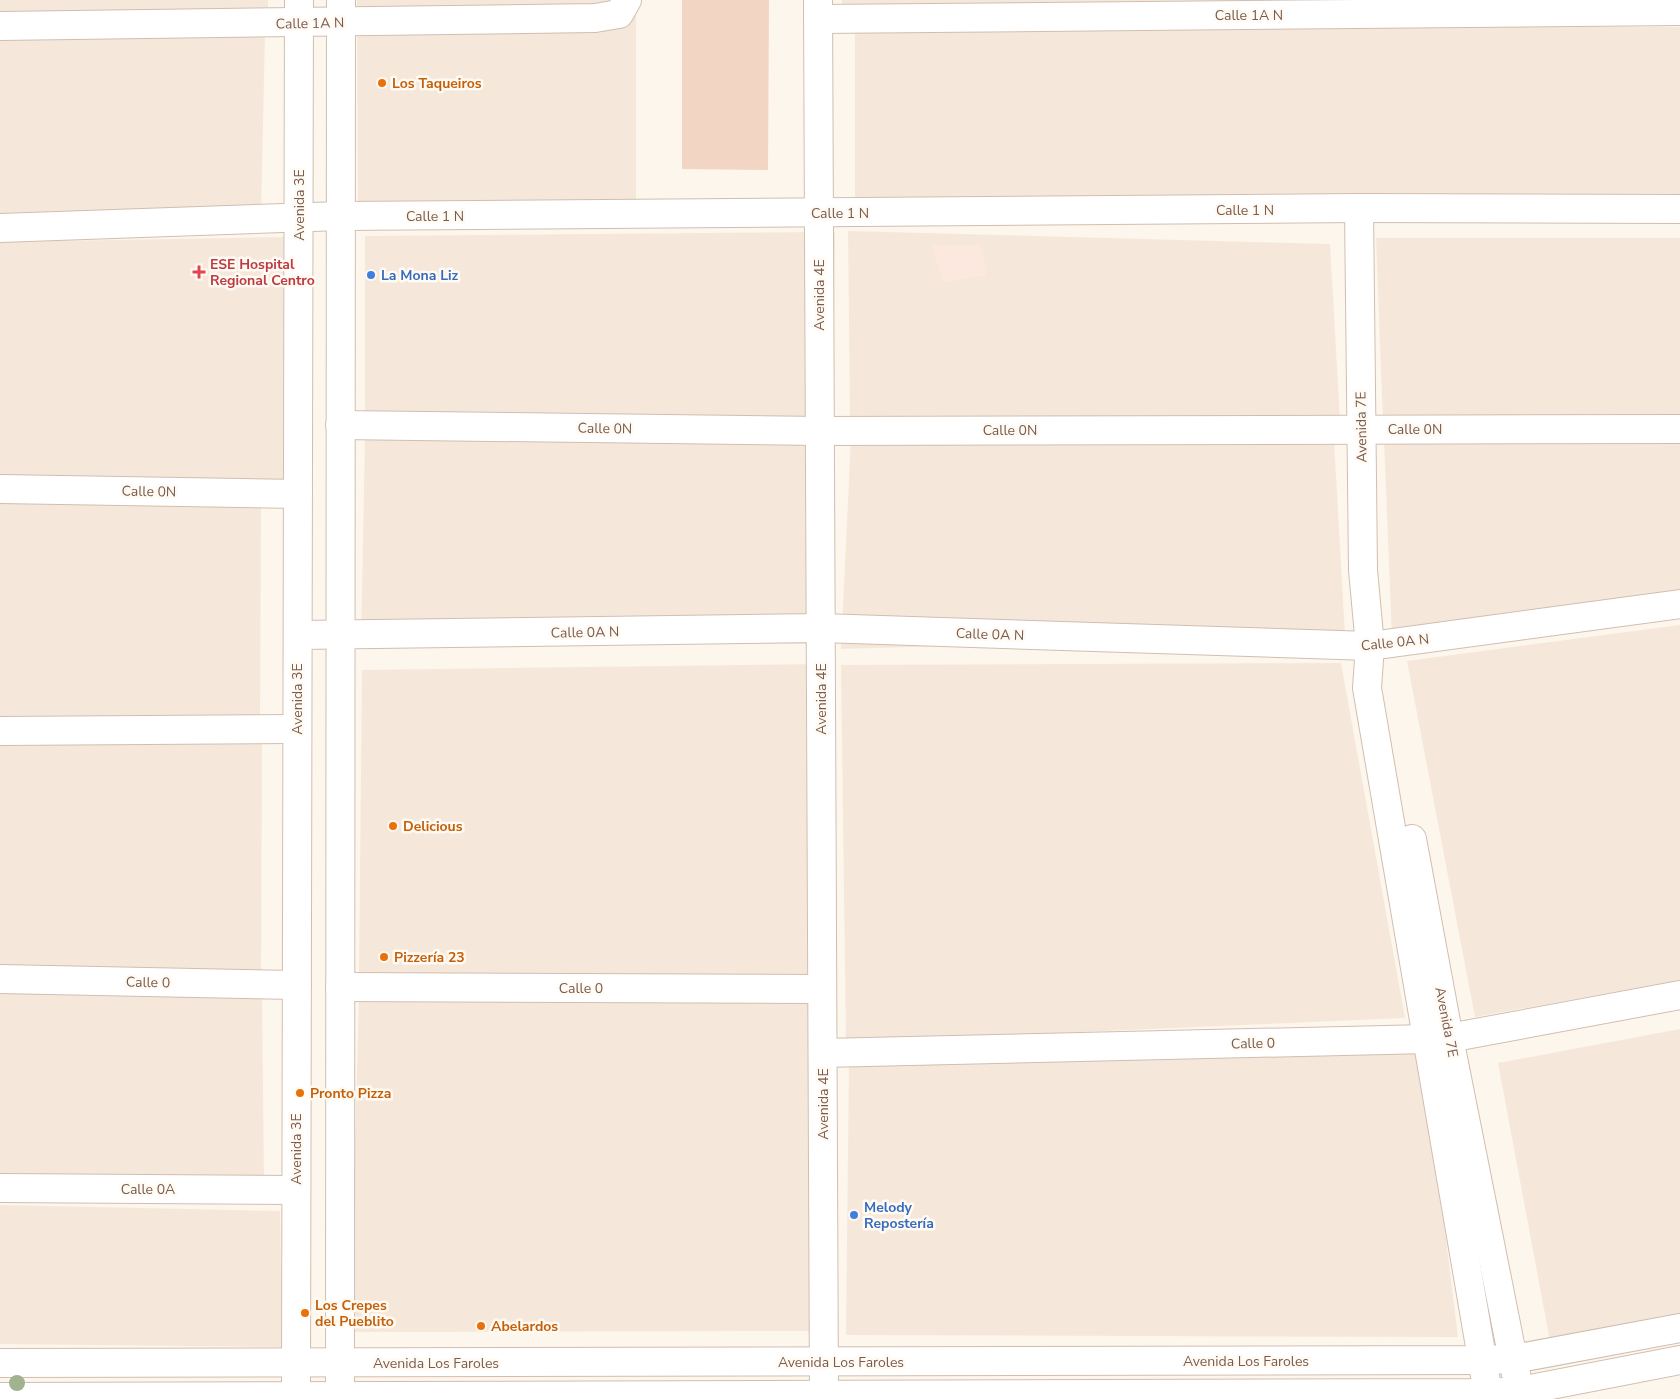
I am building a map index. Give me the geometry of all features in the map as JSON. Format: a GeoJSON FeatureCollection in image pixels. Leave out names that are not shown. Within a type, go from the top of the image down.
{"type":"FeatureCollection","features":[{"type":"Feature","properties":{"kind":"street","name":"Calle 1A N"},"geometry":{"type":"LineString","coordinates":[[0,26],[341,11],[595,18],[623,7]]}},
{"type":"Feature","properties":{"kind":"street","name":"Calle 1A N"},"geometry":{"type":"LineString","coordinates":[[818,9],[1680,11]]}},
{"type":"Feature","properties":{"kind":"street","name":"Avenida 4E"},"geometry":{"type":"LineString","coordinates":[[818,9],[824,1397]]}},
{"type":"Feature","properties":{"kind":"street"},"geometry":{"type":"LineString","coordinates":[[340,1398],[341,11]]}},
{"type":"Feature","properties":{"kind":"street","name":"Avenida 3E"},"geometry":{"type":"LineString","coordinates":[[296,1398],[299,12]]}},
{"type":"Feature","properties":{"kind":"street","name":"Calle 1 N"},"geometry":{"type":"LineString","coordinates":[[0,228],[341,216],[1359,208],[1680,209]]}},
{"type":"Feature","properties":{"kind":"street","name":"Avenida 7E"},"geometry":{"type":"LineString","coordinates":[[1359,208],[1363,570],[1370,646],[1384,686],[1439,1038],[1488,1396]]}},
{"type":"Feature","properties":{"kind":"street","name":"Calle 0N"},"geometry":{"type":"LineString","coordinates":[[340,425],[820,431],[1680,429]]}},
{"type":"Feature","properties":{"kind":"street","name":"Calle 0N"},"geometry":{"type":"LineString","coordinates":[[0,489],[298,494]]}},
{"type":"Feature","properties":{"kind":"street","name":"Calle 0A N"},"geometry":{"type":"LineString","coordinates":[[298,635],[340,636],[821,628],[1370,646],[1680,604]]}},
{"type":"Feature","properties":{"kind":"street"},"geometry":{"type":"LineString","coordinates":[[0,731],[297,729]]}},
{"type":"Feature","properties":{"kind":"street","name":"Calle 0"},"geometry":{"type":"LineString","coordinates":[[0,979],[297,986]]}},
{"type":"Feature","properties":{"kind":"street","name":"Calle 0"},"geometry":{"type":"LineString","coordinates":[[340,988],[822,989]]}},
{"type":"Feature","properties":{"kind":"street","name":"Calle 0"},"geometry":{"type":"LineString","coordinates":[[823,1053],[1439,1038],[1680,995]]}},
{"type":"Feature","properties":{"kind":"street","name":"Avenida 7E"},"geometry":{"type":"LineString","coordinates":[[1439,1038],[1521,1395]]}},
{"type":"Feature","properties":{"kind":"street","name":"Calle 0A"},"geometry":{"type":"LineString","coordinates":[[0,1188],[296,1190]]}},
{"type":"Feature","properties":{"kind":"street","name":"Avenida Los Faroles"},"geometry":{"type":"LineString","coordinates":[[0,1364],[1483,1360],[1514,1359],[1680,1328]]}},
{"type":"Feature","properties":{"kind":"street"},"geometry":{"type":"LineString","coordinates":[[0,1397],[1488,1396],[1521,1395],[1680,1360]]}},
{"type":"Feature","properties":{"kind":"shaded area"},"geometry":{"type":"Polygon","coordinates":[[[0,0],[268,0],[268,15],[0,17],[0,0]]]}},
{"type":"Feature","properties":{"kind":"shaded area"},"geometry":{"type":"Polygon","coordinates":[[[357,0],[636,0],[636,201],[358,201],[357,0]]]}},
{"type":"Feature","properties":{"kind":"shaded area"},"geometry":{"type":"Polygon","coordinates":[[[842,0],[1680,0],[842,6],[842,0]]]}},
{"type":"Feature","properties":{"kind":"shaded area"},"geometry":{"type":"Polygon","coordinates":[[[855,25],[1680,27],[1680,202],[855,198],[855,25]]]}},
{"type":"Feature","properties":{"kind":"shaded area"},"geometry":{"type":"Polygon","coordinates":[[[0,32],[265,32],[261,215],[0,222],[0,32]]]}},
{"type":"Feature","properties":{"kind":"shaded area"},"geometry":{"type":"Polygon","coordinates":[[[848,231],[1330,244],[1340,420],[850,417],[848,231]]]}},
{"type":"Feature","properties":{"kind":"shaded area"},"geometry":{"type":"Polygon","coordinates":[[[835,232],[833,419],[365,412],[365,236],[835,232]]]}},
{"type":"Feature","properties":{"kind":"shaded area"},"geometry":{"type":"Polygon","coordinates":[[[287,237],[284,485],[0,478],[0,242],[287,237]]]}},
{"type":"Feature","properties":{"kind":"shaded area"},"geometry":{"type":"Polygon","coordinates":[[[1376,238],[1680,238],[1680,425],[1383,423],[1376,238]]]}},
{"type":"Feature","properties":{"kind":"shaded area"},"geometry":{"type":"Polygon","coordinates":[[[981,245],[986,275],[943,282],[932,246],[981,245]]]}},
{"type":"Feature","properties":{"kind":"shaded area"},"geometry":{"type":"Polygon","coordinates":[[[851,437],[1334,441],[1345,635],[841,649],[851,437]]]}},
{"type":"Feature","properties":{"kind":"shaded area"},"geometry":{"type":"Polygon","coordinates":[[[365,438],[834,440],[826,644],[361,641],[365,438]]]}},
{"type":"Feature","properties":{"kind":"shaded area"},"geometry":{"type":"Polygon","coordinates":[[[1384,439],[1680,441],[1680,599],[1392,637],[1384,439]]]}},
{"type":"Feature","properties":{"kind":"shaded area"},"geometry":{"type":"Polygon","coordinates":[[[0,495],[261,500],[260,724],[0,724],[0,495]]]}},
{"type":"Feature","properties":{"kind":"shaded area"},"geometry":{"type":"Polygon","coordinates":[[[1680,625],[1680,980],[1475,1017],[1407,661],[1680,625]]]}},
{"type":"Feature","properties":{"kind":"shaded area"},"geometry":{"type":"Polygon","coordinates":[[[1341,663],[1405,1018],[846,1042],[841,665],[1341,663]]]}},
{"type":"Feature","properties":{"kind":"shaded area"},"geometry":{"type":"Polygon","coordinates":[[[829,664],[827,980],[359,975],[362,670],[829,664]]]}},
{"type":"Feature","properties":{"kind":"shaded area"},"geometry":{"type":"Polygon","coordinates":[[[0,738],[262,741],[261,979],[0,972],[0,738]]]}},
{"type":"Feature","properties":{"kind":"shaded area"},"geometry":{"type":"Polygon","coordinates":[[[0,986],[262,995],[264,1182],[0,1181],[0,986]]]}},
{"type":"Feature","properties":{"kind":"shaded area"},"geometry":{"type":"Polygon","coordinates":[[[359,996],[829,1000],[817,1331],[350,1332],[359,996]]]}},
{"type":"Feature","properties":{"kind":"shaded area"},"geometry":{"type":"Polygon","coordinates":[[[1680,1029],[1680,1315],[1550,1341],[1498,1063],[1680,1029]]]}},
{"type":"Feature","properties":{"kind":"shaded area"},"geometry":{"type":"Polygon","coordinates":[[[1423,1052],[1458,1337],[846,1335],[849,1062],[1423,1052]]]}},
{"type":"Feature","properties":{"kind":"shaded area"},"geometry":{"type":"Polygon","coordinates":[[[0,1205],[280,1211],[282,1347],[0,1344],[0,1205]]]}},
{"type":"Feature","properties":{"kind":"building"},"geometry":{"type":"Polygon","coordinates":[[[682,0],[769,0],[768,170],[682,169],[682,0]]]}},
{"type":"Feature","properties":{"kind":"place","name":"Los Taqueiros"},"geometry":{"type":"Point","coordinates":[382,83]}},
{"type":"Feature","properties":{"kind":"place","name":"ESE Hospital Regional Centro"},"geometry":{"type":"Point","coordinates":[199,272]}},
{"type":"Feature","properties":{"kind":"place","name":"La Mona Liz"},"geometry":{"type":"Point","coordinates":[371,275]}},
{"type":"Feature","properties":{"kind":"place","name":"Delicious"},"geometry":{"type":"Point","coordinates":[393,826]}},
{"type":"Feature","properties":{"kind":"place","name":"Pizzería 23"},"geometry":{"type":"Point","coordinates":[384,957]}},
{"type":"Feature","properties":{"kind":"place","name":"Pronto Pizza"},"geometry":{"type":"Point","coordinates":[300,1093]}},
{"type":"Feature","properties":{"kind":"place","name":"Melody Repostería"},"geometry":{"type":"Point","coordinates":[854,1215]}},
{"type":"Feature","properties":{"kind":"place","name":"Los Crepes del Pueblito"},"geometry":{"type":"Point","coordinates":[305,1313]}},
{"type":"Feature","properties":{"kind":"place","name":"Abelardos"},"geometry":{"type":"Point","coordinates":[481,1326]}}]}
